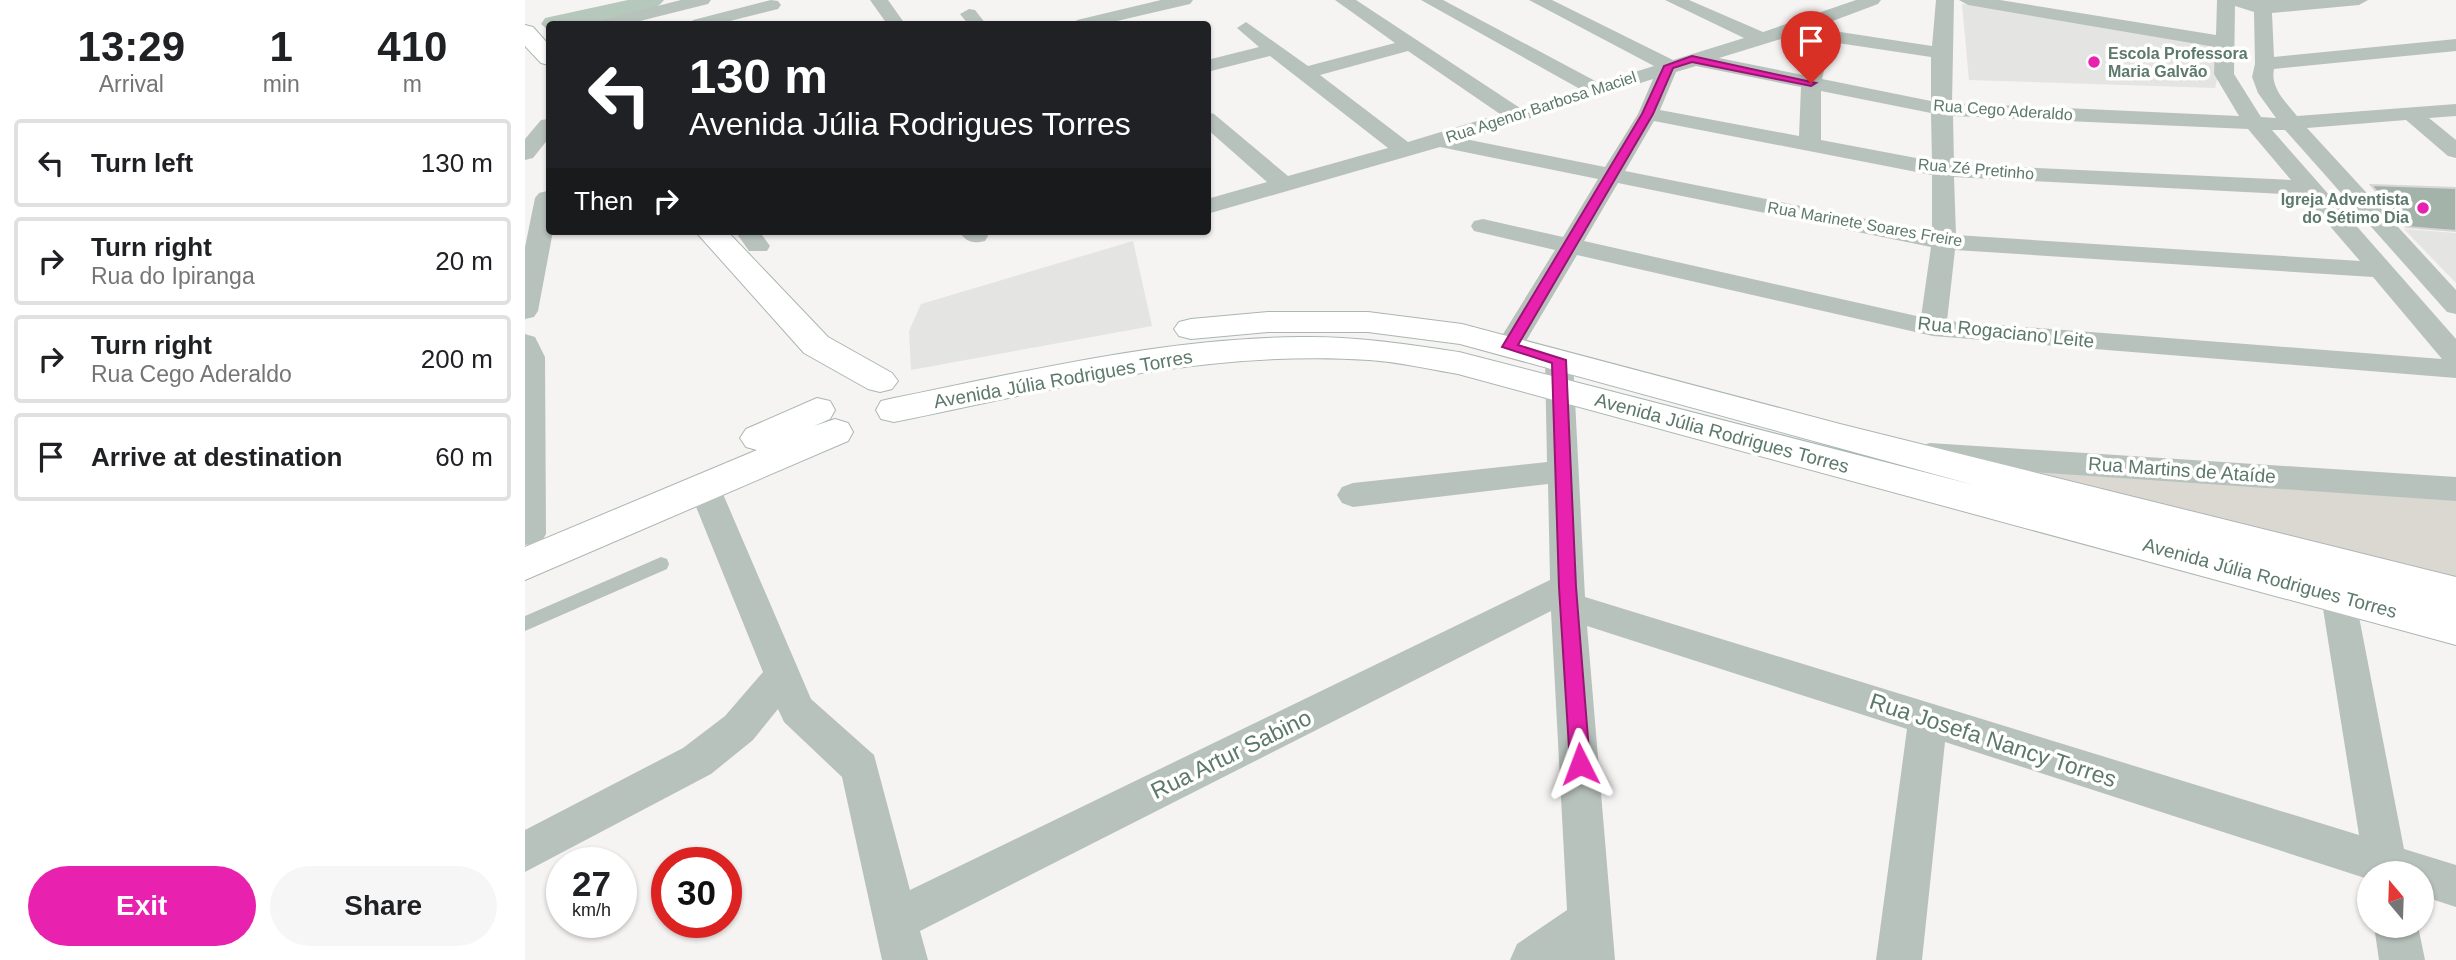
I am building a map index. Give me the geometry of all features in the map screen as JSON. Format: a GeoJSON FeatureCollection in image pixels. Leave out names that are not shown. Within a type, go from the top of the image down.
{"type":"FeatureCollection","features":[{"type":"Feature","properties":{"kind":"main road"},"geometry":{"type":"LineString","coordinates":[[527,531],[825,415],[861,430],[890,392],[816,345],[714,235]]}},
{"type":"Feature","properties":{"kind":"main road","name":"Avenida Júlia Rodrigues Torres"},"geometry":{"type":"LineString","coordinates":[[890,392],[1174,343],[1466,350],[1509,347],[1560,376]]}},
{"type":"Feature","properties":{"kind":"main road"},"geometry":{"type":"LineString","coordinates":[[816,345],[823,375],[825,415]]}},
{"type":"Feature","properties":{"kind":"main road","name":"Avenida Júlia Rodrigues Torres"},"geometry":{"type":"LineString","coordinates":[[1466,350],[1836,449],[2338,596],[2456,627]]}},
{"type":"Feature","properties":{"kind":"main road"},"geometry":{"type":"LineString","coordinates":[[527,531],[704,487],[825,415]]}},
{"type":"Feature","properties":{"kind":"main road","name":"Avenida Júlia Rodrigues Torres"},"geometry":{"type":"LineString","coordinates":[[1836,449],[1907,452],[2456,594]]}},
{"type":"Feature","properties":{"kind":"street"},"geometry":{"type":"LineString","coordinates":[[620,21],[702,0]]}},
{"type":"Feature","properties":{"kind":"street"},"geometry":{"type":"LineString","coordinates":[[879,0],[894,21]]}},
{"type":"Feature","properties":{"kind":"street"},"geometry":{"type":"LineString","coordinates":[[1091,19],[1184,0]]}},
{"type":"Feature","properties":{"kind":"street"},"geometry":{"type":"LineString","coordinates":[[1344,0],[1516,116]]}},
{"type":"Feature","properties":{"kind":"street"},"geometry":{"type":"LineString","coordinates":[[1430,0],[1596,90]]}},
{"type":"Feature","properties":{"kind":"street"},"geometry":{"type":"LineString","coordinates":[[1509,347],[1680,63],[1538,0]]}},
{"type":"Feature","properties":{"kind":"street"},"geometry":{"type":"LineString","coordinates":[[1674,0],[1760,38]]}},
{"type":"Feature","properties":{"kind":"street"},"geometry":{"type":"LineString","coordinates":[[1814,0],[1842,11]]}},
{"type":"Feature","properties":{"kind":"street","name":"Rua Agenor Barbosa Maciel"},"geometry":{"type":"LineString","coordinates":[[1211,206],[1439,140],[1787,30],[1872,0]]}},
{"type":"Feature","properties":{"kind":"street"},"geometry":{"type":"LineString","coordinates":[[1933,328],[1944,242],[1941,53],[1945,0]]}},
{"type":"Feature","properties":{"kind":"street"},"geometry":{"type":"LineString","coordinates":[[1968,0],[2222,42]]}},
{"type":"Feature","properties":{"kind":"street"},"geometry":{"type":"LineString","coordinates":[[2359,0],[2263,4],[2224,0],[2222,66],[2227,83],[2274,124],[2456,306]]}},
{"type":"Feature","properties":{"kind":"street"},"geometry":{"type":"LineString","coordinates":[[709,21],[771,2],[779,21]]}},
{"type":"Feature","properties":{"kind":"street"},"geometry":{"type":"LineString","coordinates":[[2263,4],[2265,64],[2262,77],[2274,124],[2310,188],[2456,358]]}},
{"type":"Feature","properties":{"kind":"street"},"geometry":{"type":"LineString","coordinates":[[1247,28],[1404,150]]}},
{"type":"Feature","properties":{"kind":"street"},"geometry":{"type":"LineString","coordinates":[[1787,30],[1941,53]]}},
{"type":"Feature","properties":{"kind":"street"},"geometry":{"type":"LineString","coordinates":[[1810,145],[1811,83],[1823,35]]}},
{"type":"Feature","properties":{"kind":"street"},"geometry":{"type":"LineString","coordinates":[[1305,73],[1409,45]]}},
{"type":"Feature","properties":{"kind":"street"},"geometry":{"type":"LineString","coordinates":[[2265,64],[2456,45]]}},
{"type":"Feature","properties":{"kind":"street"},"geometry":{"type":"LineString","coordinates":[[1211,65],[1274,49]]}},
{"type":"Feature","properties":{"kind":"street","name":"Rua Cego Aderaldo"},"geometry":{"type":"LineString","coordinates":[[1680,63],[1811,83],[1942,109],[2274,124],[2420,114]]}},
{"type":"Feature","properties":{"kind":"street"},"geometry":{"type":"LineString","coordinates":[[2420,114],[2456,110]]}},
{"type":"Feature","properties":{"kind":"street","name":"Rua Zé Pretinho"},"geometry":{"type":"LineString","coordinates":[[1648,114],[1942,170],[2310,188]]}},
{"type":"Feature","properties":{"kind":"street"},"geometry":{"type":"LineString","coordinates":[[2420,114],[2456,117]]}},
{"type":"Feature","properties":{"kind":"street"},"geometry":{"type":"LineString","coordinates":[[2420,114],[2456,151]]}},
{"type":"Feature","properties":{"kind":"street"},"geometry":{"type":"LineString","coordinates":[[1211,121],[1284,185]]}},
{"type":"Feature","properties":{"kind":"street"},"geometry":{"type":"LineString","coordinates":[[525,153],[546,128]]}},
{"type":"Feature","properties":{"kind":"street","name":"Rua Marinete Soares Freire"},"geometry":{"type":"LineString","coordinates":[[1439,140],[1944,242],[2380,270]]}},
{"type":"Feature","properties":{"kind":"street"},"geometry":{"type":"LineString","coordinates":[[525,311],[540,210]]}},
{"type":"Feature","properties":{"kind":"street","name":"Rua Rogaciano Leite"},"geometry":{"type":"LineString","coordinates":[[1483,226],[1933,328],[2456,369]]}},
{"type":"Feature","properties":{"kind":"street"},"geometry":{"type":"LineString","coordinates":[[2427,323],[2456,326]]}},
{"type":"Feature","properties":{"kind":"street"},"geometry":{"type":"LineString","coordinates":[[525,343],[530,357],[527,531]]}},
{"type":"Feature","properties":{"kind":"street"},"geometry":{"type":"LineString","coordinates":[[1533,960],[1591,941],[1562,471],[1560,376]]}},
{"type":"Feature","properties":{"kind":"street","name":"Rua Martins de Ataíde"},"geometry":{"type":"LineString","coordinates":[[1907,452],[2456,489]]}},
{"type":"Feature","properties":{"kind":"street"},"geometry":{"type":"LineString","coordinates":[[1353,495],[1562,471]]}},
{"type":"Feature","properties":{"kind":"street"},"geometry":{"type":"LineString","coordinates":[[704,487],[797,710],[860,768],[900,940]]}},
{"type":"Feature","properties":{"kind":"street"},"geometry":{"type":"LineString","coordinates":[[2338,596],[2400,861]]}},
{"type":"Feature","properties":{"kind":"street","name":"Rua Josefa Nancy Torres"},"geometry":{"type":"LineString","coordinates":[[1569,597],[1928,719],[2371,861]]}},
{"type":"Feature","properties":{"kind":"street","name":"Rua Artur Sabino"},"geometry":{"type":"LineString","coordinates":[[900,940],[1569,597]]}},
{"type":"Feature","properties":{"kind":"street"},"geometry":{"type":"LineString","coordinates":[[525,852],[697,761],[739,728],[783,675]]}},
{"type":"Feature","properties":{"kind":"street"},"geometry":{"type":"LineString","coordinates":[[1899,960],[1928,719]]}},
{"type":"Feature","properties":{"kind":"street","name":"Rua Josefa Nancy Torres"},"geometry":{"type":"LineString","coordinates":[[2434,880],[2456,886]]}},
{"type":"Feature","properties":{"kind":"street"},"geometry":{"type":"LineString","coordinates":[[2398,938],[2402,960]]}},
{"type":"Feature","properties":{"kind":"lane"},"geometry":{"type":"LineString","coordinates":[[525,624],[661,564]]}},
{"type":"Feature","properties":{"kind":"shaded area","name":"Escola Professora Maria Galvão"},"geometry":{"type":"Polygon","coordinates":[[[1962,4],[2226,44],[2215,88],[1969,80],[1962,4]]]}},
{"type":"Feature","properties":{"kind":"shaded area"},"geometry":{"type":"Polygon","coordinates":[[[2404,229],[2456,233],[2456,283],[2404,229]]]}},
{"type":"Feature","properties":{"kind":"shaded area"},"geometry":{"type":"Polygon","coordinates":[[[1133,241],[1152,326],[911,370],[909,331],[921,304],[1133,241]]]}},
{"type":"Feature","properties":{"kind":"shaded area"},"geometry":{"type":"Polygon","coordinates":[[[1986,467],[2456,494],[2456,579],[1986,467]]]}},
{"type":"Feature","properties":{"kind":"building","name":"Igreja Adventista do Sétimo Dia"},"geometry":{"type":"Polygon","coordinates":[[[2371,185],[2456,188],[2456,231],[2406,227],[2371,185]]]}},
{"type":"Feature","properties":{"kind":"waterway"},"geometry":{"type":"LineString","coordinates":[[570,21],[623,11],[651,0]]}},
{"type":"Feature","properties":{"kind":"place","name":"Escola Professora Maria Galvão"},"geometry":{"type":"Point","coordinates":[2094,62]}},
{"type":"Feature","properties":{"kind":"place","name":"Igreja Adventista do Sétimo Dia"},"geometry":{"type":"Point","coordinates":[2423,208]}},
{"type":"Feature","properties":{"kind":"route"},"geometry":{"type":"LineString","coordinates":[[1580,764],[1567,587],[1559,360],[1509,347],[1648,114],[1669,66],[1692,59],[1811,83]]}}]}
